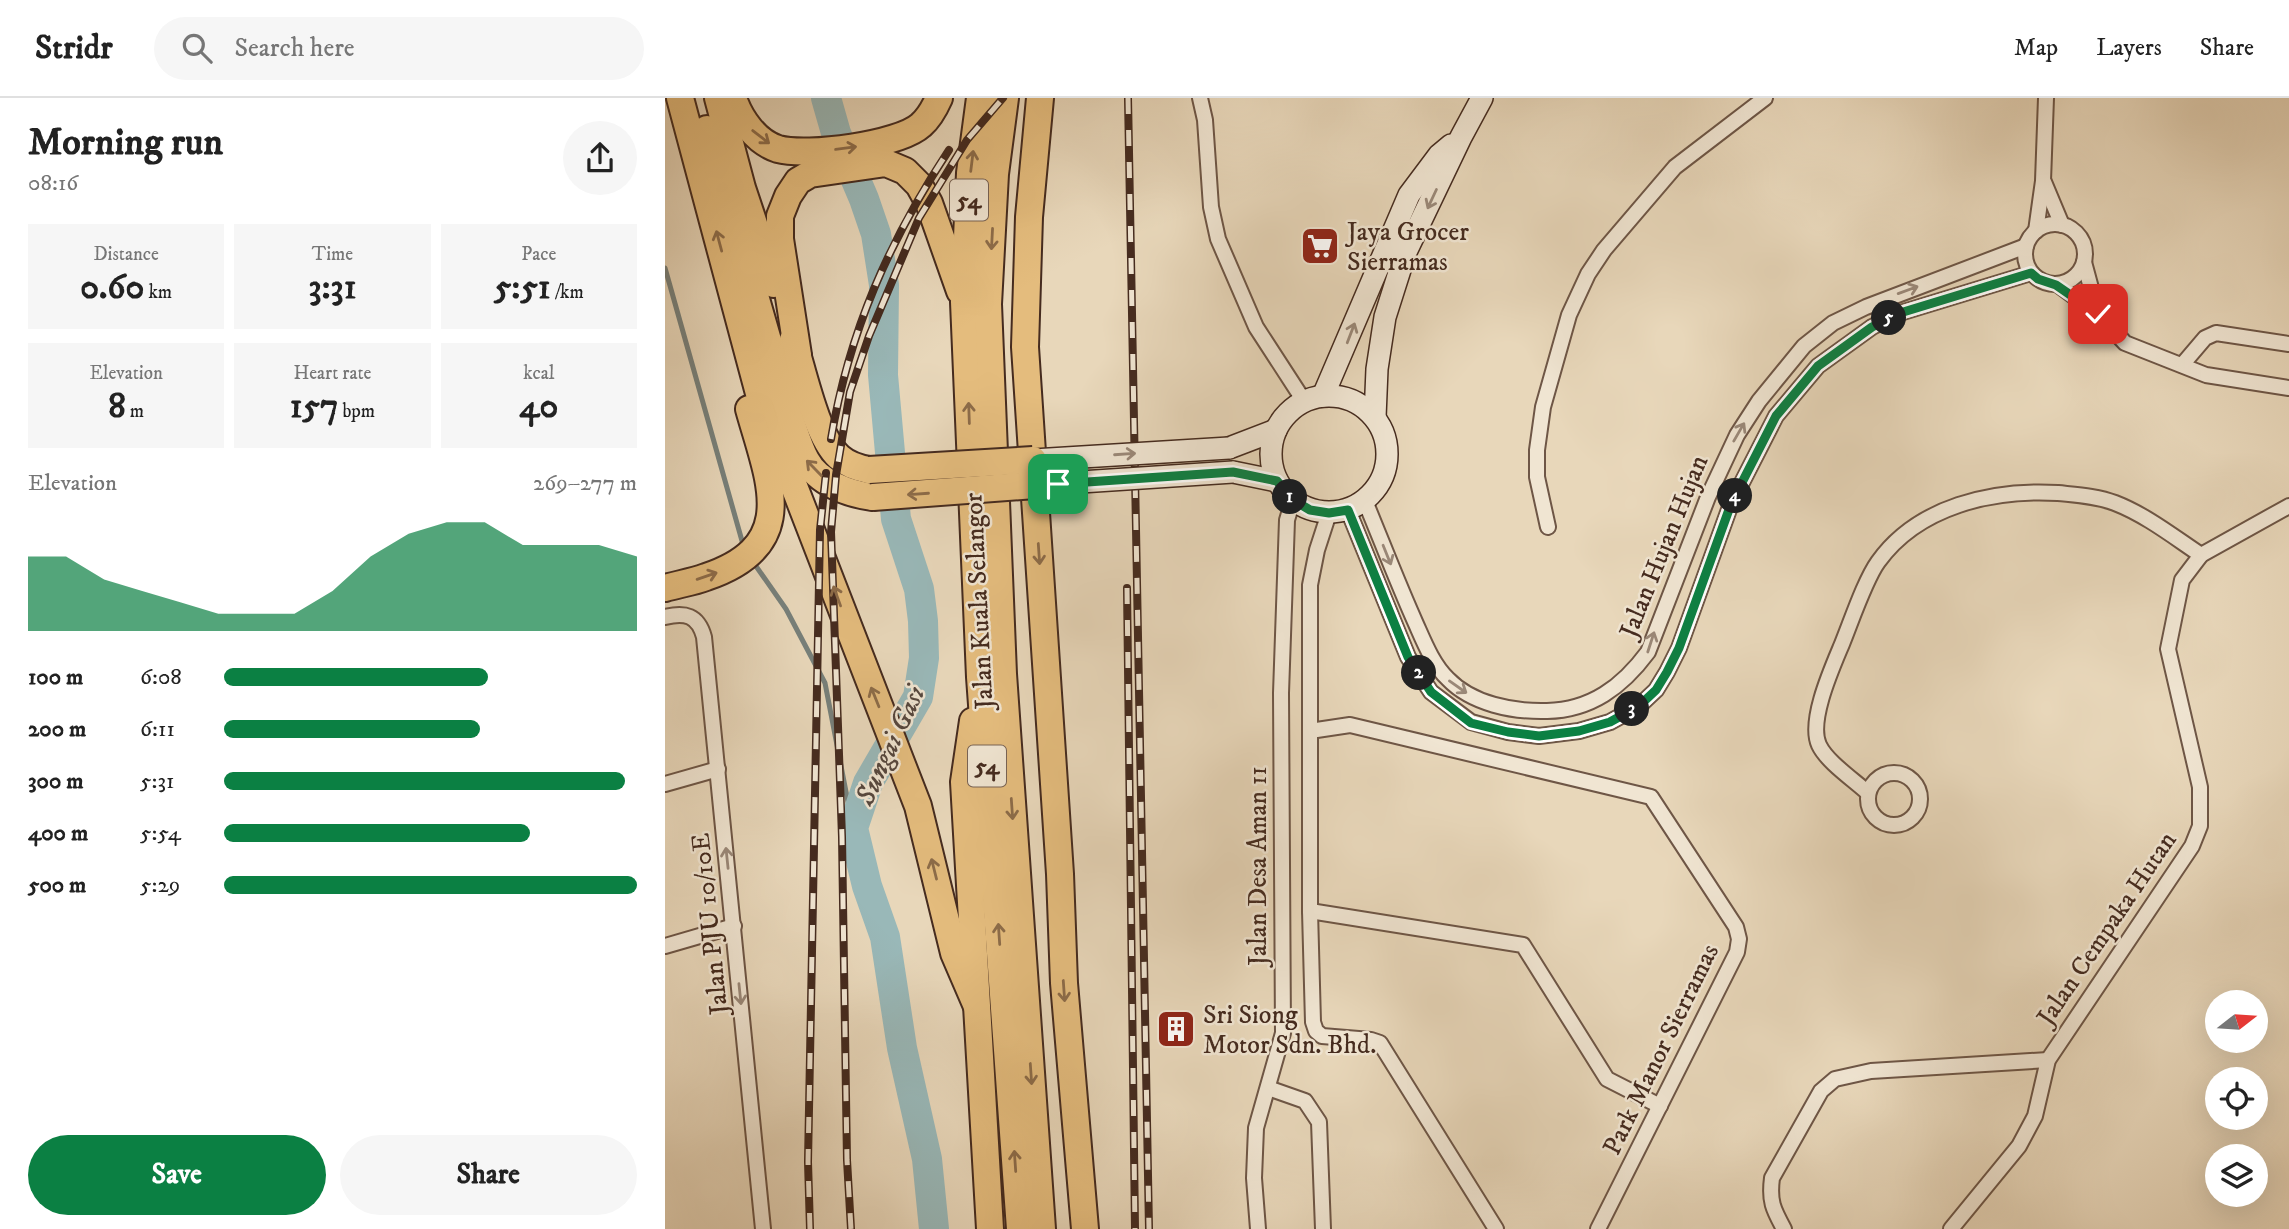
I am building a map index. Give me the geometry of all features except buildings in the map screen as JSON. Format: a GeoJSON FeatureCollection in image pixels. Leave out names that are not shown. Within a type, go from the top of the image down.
{"type":"FeatureCollection","features":[{"type":"Feature","properties":{"kind":"highway"},"geometry":{"type":"LineString","coordinates":[[680,98],[761,401],[918,806],[954,953],[976,1004]]}},
{"type":"Feature","properties":{"kind":"highway"},"geometry":{"type":"LineString","coordinates":[[698,98],[792,424],[807,463],[834,486],[857,495],[873,497],[1034,473]]}},
{"type":"Feature","properties":{"kind":"highway"},"geometry":{"type":"LineString","coordinates":[[718,98],[743,188],[824,437],[838,456],[854,467],[869,470],[1034,473]]}},
{"type":"Feature","properties":{"kind":"highway"},"geometry":{"type":"LineString","coordinates":[[733,98],[738,112],[755,135],[777,149],[808,163],[886,152],[921,125],[939,98]]}},
{"type":"Feature","properties":{"kind":"highway","name":"Jalan Kuala Selangor"},"geometry":{"type":"LineString","coordinates":[[979,98],[970,173],[964,302],[980,677],[1020,1229]]}},
{"type":"Feature","properties":{"kind":"highway","name":"Jalan Kuala Selangor"},"geometry":{"type":"LineString","coordinates":[[1005,98],[995,174],[988,304],[1003,674],[1042,1229]]}},
{"type":"Feature","properties":{"kind":"highway"},"geometry":{"type":"LineString","coordinates":[[1040,98],[1028,216],[1025,347],[1061,874],[1064,983],[1085,1229]]}},
{"type":"Feature","properties":{"kind":"highway"},"geometry":{"type":"LineString","coordinates":[[886,152],[919,185],[929,203],[964,302]]}},
{"type":"Feature","properties":{"kind":"highway"},"geometry":{"type":"LineString","coordinates":[[798,355],[780,216],[788,196],[808,163]]}},
{"type":"Feature","properties":{"kind":"highway"},"geometry":{"type":"LineString","coordinates":[[665,588],[706,577],[737,562],[757,547],[765,537],[772,516],[771,490],[731,345],[730,283]]}},
{"type":"Feature","properties":{"kind":"highway"},"geometry":{"type":"LineString","coordinates":[[980,677],[964,782],[990,1229]]}},
{"type":"Feature","properties":{"kind":"street"},"geometry":{"type":"LineString","coordinates":[[1200,98],[1205,120],[1211,206],[1218,239],[1256,327],[1314,398]]}},
{"type":"Feature","properties":{"kind":"street"},"geometry":{"type":"LineString","coordinates":[[1375,417],[1377,369],[1389,305],[1405,254],[1482,98]]}},
{"type":"Feature","properties":{"kind":"street"},"geometry":{"type":"LineString","coordinates":[[1548,527],[1537,477],[1537,450],[1543,407],[1569,315],[1588,274],[1604,250],[1675,167],[1765,98]]}},
{"type":"Feature","properties":{"kind":"street"},"geometry":{"type":"LineString","coordinates":[[2046,98],[2043,181],[2036,231],[2026,246],[2027,264],[2031,273],[2038,279],[2056,285],[2098,314],[2126,343],[2206,375],[2289,387]]}},
{"type":"Feature","properties":{"kind":"street"},"geometry":{"type":"LineString","coordinates":[[1314,398],[1409,195],[1439,155],[1461,137]]}},
{"type":"Feature","properties":{"kind":"street"},"geometry":{"type":"LineString","coordinates":[[2043,181],[2062,225]]}},
{"type":"Feature","properties":{"kind":"street"},"geometry":{"type":"LineString","coordinates":[[2036,231],[2053,224],[2062,225],[2078,235],[2085,253],[2084,262],[2098,314]]}},
{"type":"Feature","properties":{"kind":"street","name":"Jalan Hujan Hujan"},"geometry":{"type":"LineString","coordinates":[[1348,508],[1426,648],[1446,678],[1463,692],[1510,709],[1565,710],[1591,703],[1617,687],[1648,652],[1708,497],[1737,435],[1759,401],[1804,346],[1833,323],[1866,307],[2026,246]]}},
{"type":"Feature","properties":{"kind":"street"},"geometry":{"type":"LineString","coordinates":[[2056,285],[2074,278],[2084,262]]}},
{"type":"Feature","properties":{"kind":"street","name":"Jalan Hujan Hujan"},"geometry":{"type":"LineString","coordinates":[[1348,508],[1404,647],[1431,692],[1471,723],[1508,732],[1539,736],[1579,731],[1610,722],[1639,706],[1656,690],[1667,672],[1679,648],[1731,504],[1776,416],[1818,366],[1872,327],[1900,313],[2031,273]]}},
{"type":"Feature","properties":{"kind":"street"},"geometry":{"type":"LineString","coordinates":[[2182,365],[2205,338],[2216,333],[2289,344]]}},
{"type":"Feature","properties":{"kind":"street"},"geometry":{"type":"LineString","coordinates":[[1348,508],[1310,510],[1293,500],[1277,481],[1271,446],[1276,430],[1287,413],[1314,398],[1342,397],[1360,404],[1375,417],[1384,433],[1388,452],[1386,470],[1378,487],[1348,508],[1317,550],[1310,585],[1310,911],[1313,1022],[1316,1031],[1322,1036],[1380,1043],[1496,1229]]}},
{"type":"Feature","properties":{"kind":"street"},"geometry":{"type":"LineString","coordinates":[[1034,473],[1229,448],[1276,430]]}},
{"type":"Feature","properties":{"kind":"street"},"geometry":{"type":"LineString","coordinates":[[1034,473],[1233,472],[1277,481]]}},
{"type":"Feature","properties":{"kind":"street"},"geometry":{"type":"LineString","coordinates":[[1868,793],[1819,747],[1815,723],[1835,661],[1876,564],[1893,544],[1918,524],[1943,511],[1994,495],[2027,492],[2082,495],[2115,503],[2157,525],[2201,555]]}},
{"type":"Feature","properties":{"kind":"street","name":"Jalan Desa Aman 11"},"geometry":{"type":"LineString","coordinates":[[1258,1229],[1254,1178],[1256,1128],[1283,1033],[1281,693],[1287,520],[1293,500]]}},
{"type":"Feature","properties":{"kind":"street","name":"Jalan Cempaka Hutan"},"geometry":{"type":"LineString","coordinates":[[1951,1229],[2019,1146],[2035,1116],[2047,1060],[2192,846],[2200,826],[2200,787],[2168,649],[2182,580],[2201,555],[2289,506]]}},
{"type":"Feature","properties":{"kind":"street","name":"Jalan PJU 10/10E"},"geometry":{"type":"LineString","coordinates":[[665,617],[683,613],[694,617],[701,626],[704,637],[763,1229]]}},
{"type":"Feature","properties":{"kind":"street","name":"Park Manor Sierramas"},"geometry":{"type":"LineString","coordinates":[[1310,731],[1350,725],[1651,797],[1736,927],[1739,939],[1737,952],[1598,1229]]}},
{"type":"Feature","properties":{"kind":"street"},"geometry":{"type":"LineString","coordinates":[[665,784],[718,769]]}},
{"type":"Feature","properties":{"kind":"street"},"geometry":{"type":"LineString","coordinates":[[1310,911],[1523,945],[1607,1079],[1660,1106]]}},
{"type":"Feature","properties":{"kind":"street"},"geometry":{"type":"LineString","coordinates":[[665,946],[734,926]]}},
{"type":"Feature","properties":{"kind":"street","name":"Jalan Cempaka Hutan"},"geometry":{"type":"LineString","coordinates":[[1784,1229],[1772,1206],[1772,1178],[1821,1091],[1835,1079],[1871,1071],[2047,1060]]}},
{"type":"Feature","properties":{"kind":"street"},"geometry":{"type":"LineString","coordinates":[[1268,1088],[1305,1101],[1319,1122],[1323,1229]]}},
{"type":"Feature","properties":{"kind":"waterway","name":"Sungai Gasi"},"geometry":{"type":"LineString","coordinates":[[826,98],[836,133],[876,234],[884,285],[883,375],[896,519],[919,589],[923,621],[924,658],[918,697],[868,783],[853,828],[867,886],[885,937],[902,1048],[927,1159],[934,1229]]}},
{"type":"Feature","properties":{"kind":"waterway"},"geometry":{"type":"LineString","coordinates":[[665,268],[744,548]]}},
{"type":"Feature","properties":{"kind":"waterway"},"geometry":{"type":"LineString","coordinates":[[751,559],[786,609],[825,683],[853,828]]}},
{"type":"Feature","properties":{"kind":"railway"},"geometry":{"type":"LineString","coordinates":[[851,1229],[847,1160],[842,837],[831,532],[836,475],[850,392],[869,336],[919,218],[967,140],[1003,98]]}},
{"type":"Feature","properties":{"kind":"railway"},"geometry":{"type":"LineString","coordinates":[[1128,98],[1149,1229]]}},
{"type":"Feature","properties":{"kind":"railway"},"geometry":{"type":"LineString","coordinates":[[831,439],[849,361],[874,288],[908,218],[949,150]]}},
{"type":"Feature","properties":{"kind":"railway"},"geometry":{"type":"LineString","coordinates":[[810,1229],[808,1162],[820,530],[826,473]]}},
{"type":"Feature","properties":{"kind":"railway"},"geometry":{"type":"LineString","coordinates":[[1127,588],[1135,1229]]}},
{"type":"Feature","properties":{"kind":"place","name":"Jaya Grocer Sierramas"},"geometry":{"type":"Point","coordinates":[1320,246]}},
{"type":"Feature","properties":{"kind":"place","name":"Sri Siong Motor Sdn. Bhd."},"geometry":{"type":"Point","coordinates":[1176,1029]}},
{"type":"Feature","properties":{"kind":"route"},"geometry":{"type":"LineString","coordinates":[[1058,484],[1233,472],[1277,481],[1293,500],[1310,510],[1329,513],[1348,510],[1408,657],[1431,692],[1471,723],[1539,736],[1579,731],[1610,722],[1639,706],[1656,690],[1679,648],[1731,504],[1776,416],[1818,366],[1872,327],[1900,313],[2031,273],[2038,279],[2056,285],[2098,314]]}}]}
